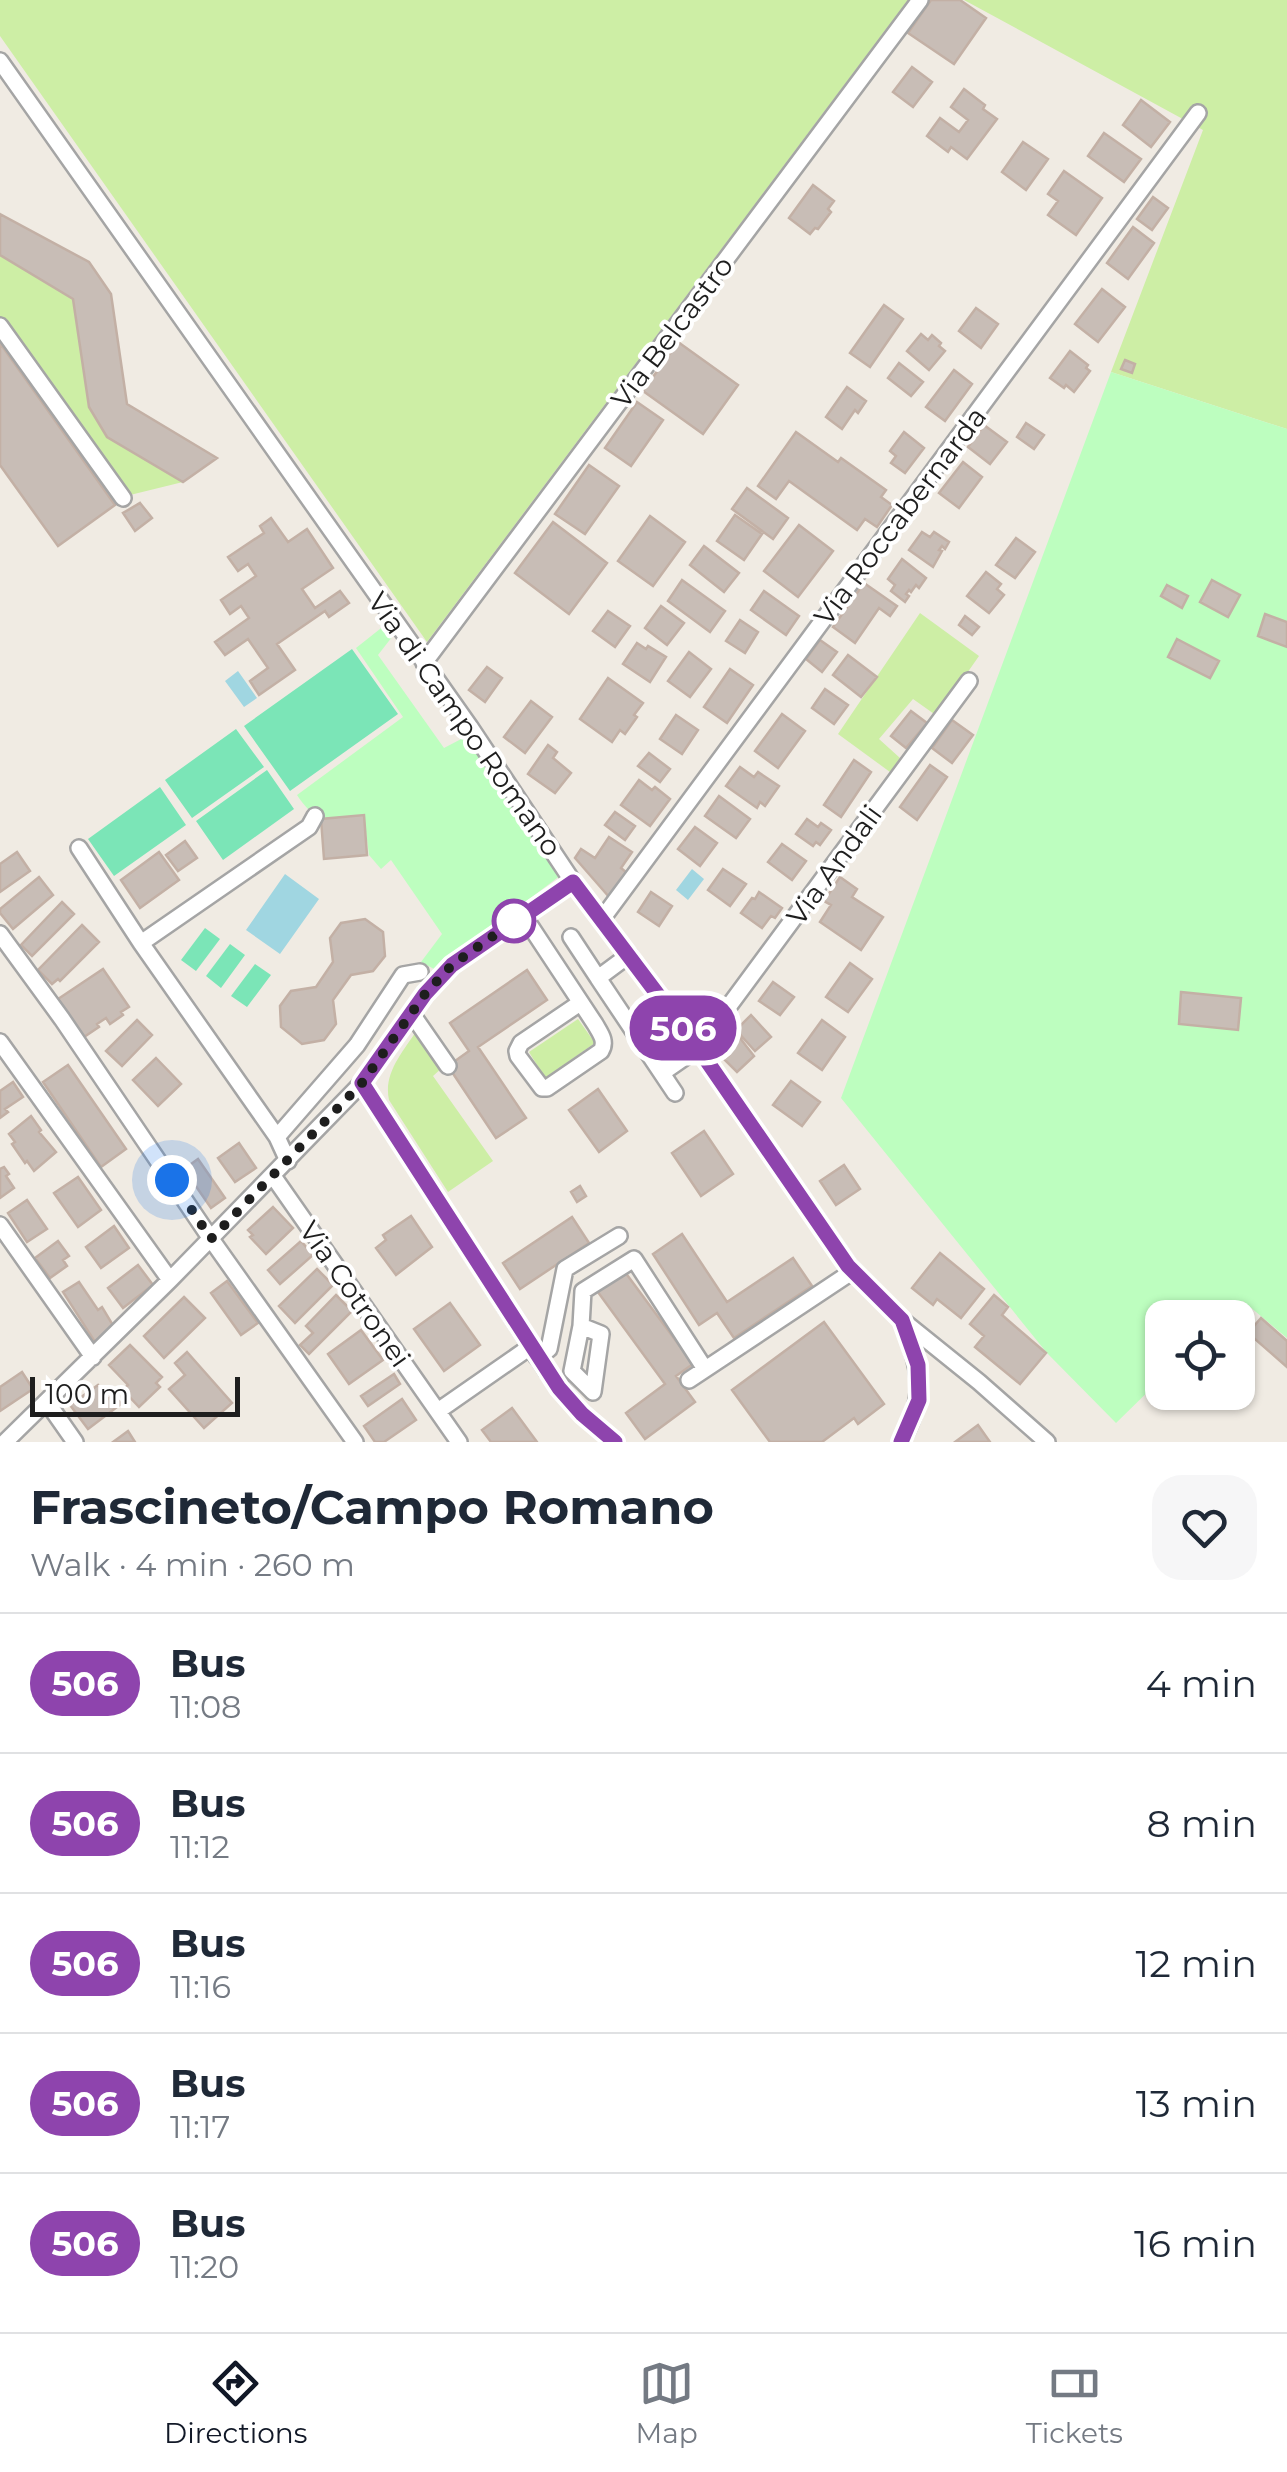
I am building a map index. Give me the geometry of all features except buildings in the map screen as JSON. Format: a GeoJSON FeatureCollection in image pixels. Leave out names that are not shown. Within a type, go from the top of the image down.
{"type":"FeatureCollection","features":[{"type":"Feature","properties":{"kind":"street","name":"Via Belcastro"},"geometry":{"type":"LineString","coordinates":[[424,663],[920,0]]}},
{"type":"Feature","properties":{"kind":"street","name":"Via di Campo Romano"},"geometry":{"type":"LineString","coordinates":[[0,60],[424,663],[573,882],[698,1048],[853,1271],[902,1320],[980,1382],[1046,1442]]}},
{"type":"Feature","properties":{"kind":"street","name":"Via Roccabernarda"},"geometry":{"type":"LineString","coordinates":[[602,919],[1198,113]]}},
{"type":"Feature","properties":{"kind":"street"},"geometry":{"type":"LineString","coordinates":[[0,326],[123,498]]}},
{"type":"Feature","properties":{"kind":"street","name":"Via Andali"},"geometry":{"type":"LineString","coordinates":[[662,1073],[698,1048],[969,681]]}},
{"type":"Feature","properties":{"kind":"street"},"geometry":{"type":"LineString","coordinates":[[141,943],[310,826],[316,816]]}},
{"type":"Feature","properties":{"kind":"street"},"geometry":{"type":"LineString","coordinates":[[79,848],[277,1137],[288,1161]]}},
{"type":"Feature","properties":{"kind":"street"},"geometry":{"type":"LineString","coordinates":[[5,1442],[362,1083],[452,965],[573,882]]}},
{"type":"Feature","properties":{"kind":"street"},"geometry":{"type":"LineString","coordinates":[[523,915],[602,1036],[604,1045],[601,1051],[542,1088],[517,1051],[522,1043],[580,1003]]}},
{"type":"Feature","properties":{"kind":"street"},"geometry":{"type":"LineString","coordinates":[[0,934],[355,1442]]}},
{"type":"Feature","properties":{"kind":"street"},"geometry":{"type":"LineString","coordinates":[[571,937],[675,1093]]}},
{"type":"Feature","properties":{"kind":"street"},"geometry":{"type":"LineString","coordinates":[[598,978],[629,955]]}},
{"type":"Feature","properties":{"kind":"street"},"geometry":{"type":"LineString","coordinates":[[277,1137],[357,1045],[403,975],[420,972]]}},
{"type":"Feature","properties":{"kind":"street"},"geometry":{"type":"LineString","coordinates":[[412,1014],[448,1066]]}},
{"type":"Feature","properties":{"kind":"street"},"geometry":{"type":"LineString","coordinates":[[0,1042],[170,1280]]}},
{"type":"Feature","properties":{"kind":"street"},"geometry":{"type":"LineString","coordinates":[[362,1083],[559,1388],[615,1442]]}},
{"type":"Feature","properties":{"kind":"street","name":"Via Cotronei"},"geometry":{"type":"LineString","coordinates":[[273,1176],[459,1442]]}},
{"type":"Feature","properties":{"kind":"street"},"geometry":{"type":"LineString","coordinates":[[0,1225],[93,1357]]}},
{"type":"Feature","properties":{"kind":"street"},"geometry":{"type":"LineString","coordinates":[[438,1411],[534,1352],[549,1349],[565,1269],[619,1236]]}},
{"type":"Feature","properties":{"kind":"street"},"geometry":{"type":"LineString","coordinates":[[584,1291],[634,1259],[705,1369]]}},
{"type":"Feature","properties":{"kind":"street"},"geometry":{"type":"LineString","coordinates":[[688,1380],[853,1271]]}},
{"type":"Feature","properties":{"kind":"street"},"geometry":{"type":"LineString","coordinates":[[563,1281],[584,1291]]}},
{"type":"Feature","properties":{"kind":"street"},"geometry":{"type":"LineString","coordinates":[[559,1388],[572,1371],[584,1291]]}},
{"type":"Feature","properties":{"kind":"street"},"geometry":{"type":"LineString","coordinates":[[901,1442],[919,1400],[918,1365],[902,1320]]}},
{"type":"Feature","properties":{"kind":"street"},"geometry":{"type":"LineString","coordinates":[[572,1371],[593,1392],[602,1334],[581,1326]]}},
{"type":"Feature","properties":{"kind":"street"},"geometry":{"type":"LineString","coordinates":[[47,1402],[75,1442]]}},
{"type":"Feature","properties":{"kind":"green space"},"geometry":{"type":"Polygon","coordinates":[[[0,0],[908,0],[427,642],[0,36],[0,0]]]}},
{"type":"Feature","properties":{"kind":"green space"},"geometry":{"type":"Polygon","coordinates":[[[964,0],[1287,0],[1287,429],[1111,372],[1203,130],[964,0]]]}},
{"type":"Feature","properties":{"kind":"green space"},"geometry":{"type":"Polygon","coordinates":[[[0,255],[73,299],[89,407],[107,437],[183,482],[130,495],[0,316],[0,255]]]}},
{"type":"Feature","properties":{"kind":"green space"},"geometry":{"type":"Polygon","coordinates":[[[1111,372],[1287,429],[1287,1338],[1255,1311],[1255,1300],[1145,1300],[1145,1395],[1116,1423],[1047,1353],[841,1098],[1111,372]]]}},
{"type":"Feature","properties":{"kind":"green space"},"geometry":{"type":"Polygon","coordinates":[[[920,613],[979,656],[937,716],[913,699],[879,739],[900,758],[890,772],[838,734],[920,613]]]}},
{"type":"Feature","properties":{"kind":"green space"},"geometry":{"type":"Polygon","coordinates":[[[385,625],[392,637],[378,655],[444,748],[465,737],[561,875],[436,970],[421,962],[442,934],[391,860],[381,869],[369,855],[364,816],[318,816],[297,795],[403,717],[356,648],[385,625]]]}},
{"type":"Feature","properties":{"kind":"green space"},"geometry":{"type":"Polygon","coordinates":[[[352,649],[398,714],[290,791],[244,726],[352,649]]]}},
{"type":"Feature","properties":{"kind":"green space"},"geometry":{"type":"Polygon","coordinates":[[[236,729],[264,767],[192,818],[165,780],[236,729]]]}},
{"type":"Feature","properties":{"kind":"green space"},"geometry":{"type":"Polygon","coordinates":[[[267,770],[294,809],[223,860],[196,821],[267,770]]]}},
{"type":"Feature","properties":{"kind":"green space"},"geometry":{"type":"Polygon","coordinates":[[[160,787],[186,825],[114,876],[88,839],[160,787]]]}},
{"type":"Feature","properties":{"kind":"green space"},"geometry":{"type":"Polygon","coordinates":[[[205,928],[220,939],[196,971],[181,960],[205,928]]]}},
{"type":"Feature","properties":{"kind":"green space"},"geometry":{"type":"Polygon","coordinates":[[[230,944],[245,955],[221,988],[206,976],[230,944]]]}},
{"type":"Feature","properties":{"kind":"green space"},"geometry":{"type":"Polygon","coordinates":[[[255,964],[271,975],[247,1007],[231,996],[255,964]]]}},
{"type":"Feature","properties":{"kind":"green space"},"geometry":{"type":"Polygon","coordinates":[[[578,1019],[595,1043],[545,1078],[529,1052],[578,1019]]]}},
{"type":"Feature","properties":{"kind":"green space"},"geometry":{"type":"Polygon","coordinates":[[[417,1030],[443,1067],[433,1076],[493,1161],[448,1192],[389,1100],[392,1072],[417,1030]]]}},
{"type":"Feature","properties":{"kind":"water"},"geometry":{"type":"Polygon","coordinates":[[[238,671],[257,698],[244,707],[225,681],[238,671]]]}},
{"type":"Feature","properties":{"kind":"water"},"geometry":{"type":"Polygon","coordinates":[[[692,869],[704,879],[688,900],[676,890],[692,869]]]}},
{"type":"Feature","properties":{"kind":"water"},"geometry":{"type":"Polygon","coordinates":[[[285,874],[319,899],[280,954],[246,930],[285,874]]]}},
{"type":"Feature","properties":{"kind":"bus line","name":"506"},"geometry":{"type":"LineString","coordinates":[[615,1442],[596,1428],[559,1388],[362,1083],[425,994],[452,965],[573,882],[698,1048],[848,1266],[902,1320],[918,1365],[919,1400],[901,1442]]}},
{"type":"Feature","properties":{"kind":"route"},"geometry":{"type":"LineString","coordinates":[[172,1180],[211,1239],[362,1083],[425,994],[452,965],[523,915],[514,921]]}}]}
